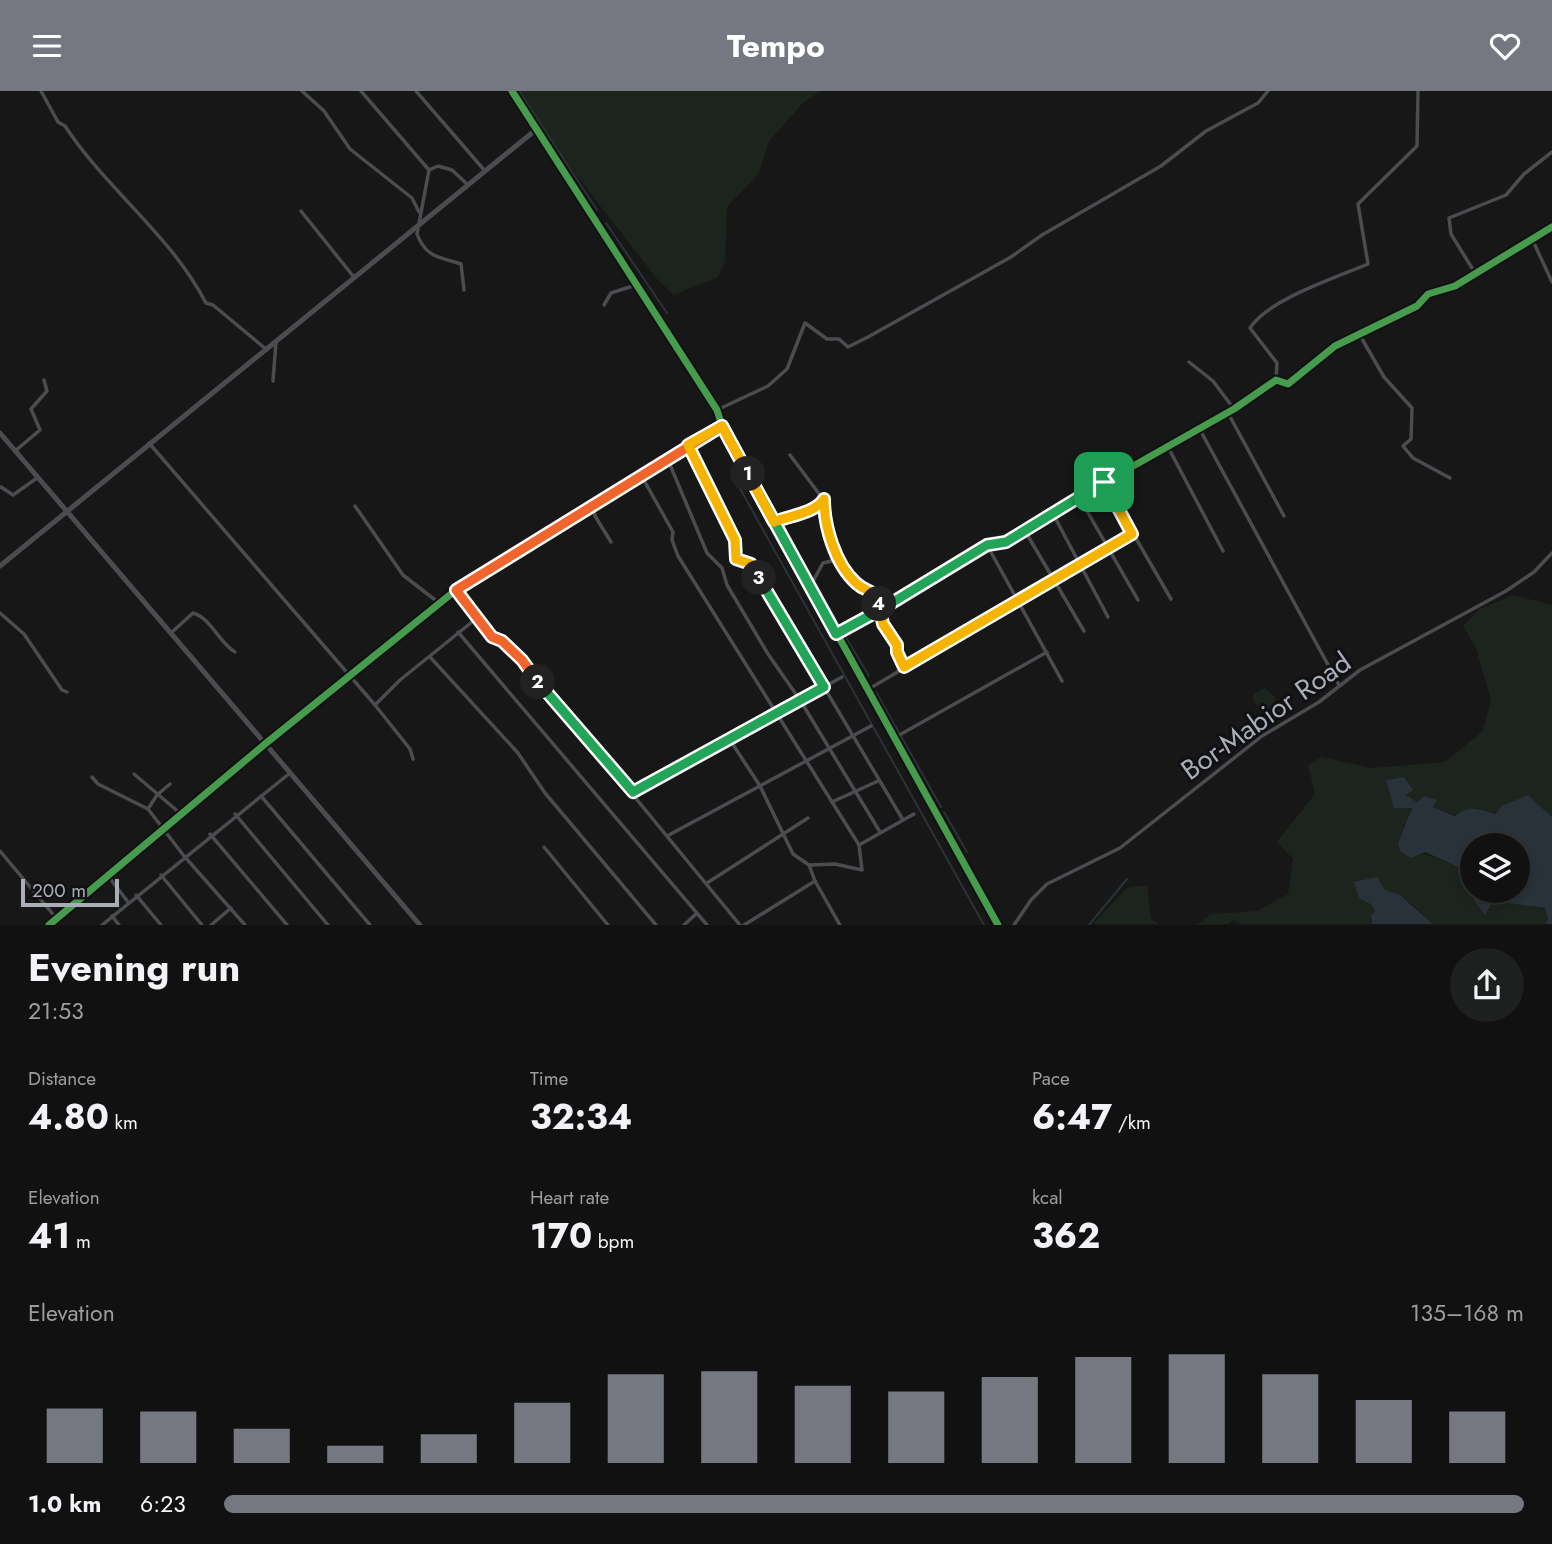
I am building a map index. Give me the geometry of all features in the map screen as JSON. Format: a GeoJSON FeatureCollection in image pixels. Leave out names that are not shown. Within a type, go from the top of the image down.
{"type":"FeatureCollection","features":[{"type":"Feature","properties":{"kind":"street"},"geometry":{"type":"LineString","coordinates":[[41,91],[58,123],[65,126],[111,187],[125,196],[152,226],[196,284],[206,303],[213,305],[267,350]]}},
{"type":"Feature","properties":{"kind":"street"},"geometry":{"type":"LineString","coordinates":[[302,91],[324,111],[350,149],[412,198],[421,214]]}},
{"type":"Feature","properties":{"kind":"street"},"geometry":{"type":"LineString","coordinates":[[361,91],[429,170]]}},
{"type":"Feature","properties":{"kind":"street"},"geometry":{"type":"LineString","coordinates":[[416,91],[485,170]]}},
{"type":"Feature","properties":{"kind":"street"},"geometry":{"type":"LineString","coordinates":[[512,91],[717,410],[722,426],[774,522],[998,925]]}},
{"type":"Feature","properties":{"kind":"street"},"geometry":{"type":"LineString","coordinates":[[717,410],[768,386],[787,369],[805,323],[827,339],[837,338],[848,347],[869,337],[1011,257],[1042,235],[1161,166],[1206,131],[1258,103],[1268,91]]}},
{"type":"Feature","properties":{"kind":"street"},"geometry":{"type":"LineString","coordinates":[[1276,380],[1277,363],[1251,328],[1257,318],[1285,298],[1304,293],[1368,264],[1358,204],[1417,146],[1418,91]]}},
{"type":"Feature","properties":{"kind":"street"},"geometry":{"type":"LineString","coordinates":[[0,566],[538,128]]}},
{"type":"Feature","properties":{"kind":"street"},"geometry":{"type":"LineString","coordinates":[[1475,273],[1451,234],[1449,218],[1506,195],[1524,174],[1552,152]]}},
{"type":"Feature","properties":{"kind":"street"},"geometry":{"type":"LineString","coordinates":[[429,170],[438,166],[452,170],[467,184]]}},
{"type":"Feature","properties":{"kind":"street"},"geometry":{"type":"LineString","coordinates":[[429,170],[418,223],[418,237],[430,253],[440,260],[461,264],[464,290]]}},
{"type":"Feature","properties":{"kind":"street"},"geometry":{"type":"LineString","coordinates":[[301,211],[353,276]]}},
{"type":"Feature","properties":{"kind":"street"},"geometry":{"type":"LineString","coordinates":[[1276,380],[1288,384],[1335,346],[1358,332],[1417,306],[1429,294],[1455,286],[1552,227]]}},
{"type":"Feature","properties":{"kind":"street"},"geometry":{"type":"LineString","coordinates":[[1533,241],[1552,282]]}},
{"type":"Feature","properties":{"kind":"street"},"geometry":{"type":"LineString","coordinates":[[604,305],[611,293],[638,284]]}},
{"type":"Feature","properties":{"kind":"street"},"geometry":{"type":"LineString","coordinates":[[1358,332],[1384,377],[1412,408],[1411,439],[1403,446],[1413,458],[1450,478]]}},
{"type":"Feature","properties":{"kind":"street"},"geometry":{"type":"LineString","coordinates":[[273,381],[276,342]]}},
{"type":"Feature","properties":{"kind":"street"},"geometry":{"type":"LineString","coordinates":[[1189,362],[1213,381],[1234,409]]}},
{"type":"Feature","properties":{"kind":"street"},"geometry":{"type":"LineString","coordinates":[[15,451],[40,430],[31,409],[47,391],[44,380]]}},
{"type":"Feature","properties":{"kind":"street"},"geometry":{"type":"LineString","coordinates":[[836,634],[987,545],[1006,542],[1052,512],[1228,413],[1276,380]]}},
{"type":"Feature","properties":{"kind":"street"},"geometry":{"type":"LineString","coordinates":[[1228,413],[1284,516]]}},
{"type":"Feature","properties":{"kind":"street"},"geometry":{"type":"LineString","coordinates":[[50,925],[265,744],[351,678],[456,590],[722,426]]}},
{"type":"Feature","properties":{"kind":"street"},"geometry":{"type":"LineString","coordinates":[[1199,428],[1339,685]]}},
{"type":"Feature","properties":{"kind":"street"},"geometry":{"type":"LineString","coordinates":[[0,433],[420,925]]}},
{"type":"Feature","properties":{"kind":"street"},"geometry":{"type":"LineString","coordinates":[[149,443],[375,705],[410,749],[413,758]]}},
{"type":"Feature","properties":{"kind":"street"},"geometry":{"type":"LineString","coordinates":[[688,445],[735,540],[736,559],[751,564],[903,820]]}},
{"type":"Feature","properties":{"kind":"street"},"geometry":{"type":"LineString","coordinates":[[1168,447],[1223,551]]}},
{"type":"Feature","properties":{"kind":"street"},"geometry":{"type":"LineString","coordinates":[[790,455],[824,499],[829,521],[827,535],[858,586],[870,588],[883,624],[897,645],[897,652],[905,669]]}},
{"type":"Feature","properties":{"kind":"street"},"geometry":{"type":"LineString","coordinates":[[667,458],[707,553],[722,568],[727,585],[754,631],[800,700],[880,832]]}},
{"type":"Feature","properties":{"kind":"street"},"geometry":{"type":"LineString","coordinates":[[640,475],[673,532],[671,540],[678,556],[859,845],[862,870],[835,864],[809,865]]}},
{"type":"Feature","properties":{"kind":"street"},"geometry":{"type":"LineString","coordinates":[[1,487],[13,495],[37,478]]}},
{"type":"Feature","properties":{"kind":"street"},"geometry":{"type":"LineString","coordinates":[[1104,482],[1171,599]]}},
{"type":"Feature","properties":{"kind":"street"},"geometry":{"type":"LineString","coordinates":[[1079,497],[1138,600]]}},
{"type":"Feature","properties":{"kind":"street"},"geometry":{"type":"LineString","coordinates":[[774,522],[801,511],[811,510],[824,499]]}},
{"type":"Feature","properties":{"kind":"street"},"geometry":{"type":"LineString","coordinates":[[592,505],[595,516],[611,542]]}},
{"type":"Feature","properties":{"kind":"street"},"geometry":{"type":"LineString","coordinates":[[355,506],[403,575],[439,603]]}},
{"type":"Feature","properties":{"kind":"street"},"geometry":{"type":"LineString","coordinates":[[1052,512],[1108,617]]}},
{"type":"Feature","properties":{"kind":"street"},"geometry":{"type":"LineString","coordinates":[[1025,531],[1084,631]]}},
{"type":"Feature","properties":{"kind":"street"},"geometry":{"type":"LineString","coordinates":[[867,690],[1132,534]]}},
{"type":"Feature","properties":{"kind":"street"},"geometry":{"type":"LineString","coordinates":[[987,545],[1062,681]]}},
{"type":"Feature","properties":{"kind":"street","name":"Bor-Mabior Road"},"geometry":{"type":"LineString","coordinates":[[1014,925],[1042,888],[1120,848],[1262,736],[1319,702],[1360,670],[1506,591],[1534,572],[1552,553]]}},
{"type":"Feature","properties":{"kind":"street"},"geometry":{"type":"LineString","coordinates":[[811,586],[823,563],[841,559]]}},
{"type":"Feature","properties":{"kind":"street"},"geometry":{"type":"LineString","coordinates":[[456,590],[492,637],[502,641],[522,660],[530,674],[633,792],[742,925],[815,881]]}},
{"type":"Feature","properties":{"kind":"street"},"geometry":{"type":"LineString","coordinates":[[0,613],[24,634],[62,690],[67,692]]}},
{"type":"Feature","properties":{"kind":"street"},"geometry":{"type":"LineString","coordinates":[[170,634],[192,613],[200,615],[224,646],[235,652]]}},
{"type":"Feature","properties":{"kind":"street"},"geometry":{"type":"LineString","coordinates":[[375,705],[477,618]]}},
{"type":"Feature","properties":{"kind":"street"},"geometry":{"type":"LineString","coordinates":[[458,632],[707,925]]}},
{"type":"Feature","properties":{"kind":"street"},"geometry":{"type":"LineString","coordinates":[[894,738],[1047,652]]}},
{"type":"Feature","properties":{"kind":"street"},"geometry":{"type":"LineString","coordinates":[[430,657],[517,753],[545,793],[656,925]]}},
{"type":"Feature","properties":{"kind":"street"},"geometry":{"type":"LineString","coordinates":[[633,792],[842,677]]}},
{"type":"Feature","properties":{"kind":"street"},"geometry":{"type":"LineString","coordinates":[[667,836],[871,726]]}},
{"type":"Feature","properties":{"kind":"street"},"geometry":{"type":"LineString","coordinates":[[730,740],[760,786],[793,854],[809,865],[840,925]]}},
{"type":"Feature","properties":{"kind":"street"},"geometry":{"type":"LineString","coordinates":[[102,925],[210,834],[290,773]]}},
{"type":"Feature","properties":{"kind":"street"},"geometry":{"type":"LineString","coordinates":[[134,774],[182,815]]}},
{"type":"Feature","properties":{"kind":"street"},"geometry":{"type":"LineString","coordinates":[[92,777],[97,783],[148,809],[184,856],[245,925]]}},
{"type":"Feature","properties":{"kind":"street"},"geometry":{"type":"LineString","coordinates":[[832,802],[878,781]]}},
{"type":"Feature","properties":{"kind":"street"},"geometry":{"type":"LineString","coordinates":[[148,809],[157,795],[170,784]]}},
{"type":"Feature","properties":{"kind":"street"},"geometry":{"type":"LineString","coordinates":[[261,796],[370,925]]}},
{"type":"Feature","properties":{"kind":"street"},"geometry":{"type":"LineString","coordinates":[[235,814],[328,925]]}},
{"type":"Feature","properties":{"kind":"street"},"geometry":{"type":"LineString","coordinates":[[859,845],[914,814]]}},
{"type":"Feature","properties":{"kind":"street"},"geometry":{"type":"LineString","coordinates":[[706,883],[808,818]]}},
{"type":"Feature","properties":{"kind":"street"},"geometry":{"type":"LineString","coordinates":[[210,834],[287,925]]}},
{"type":"Feature","properties":{"kind":"street"},"geometry":{"type":"LineString","coordinates":[[544,847],[608,925]]}},
{"type":"Feature","properties":{"kind":"street"},"geometry":{"type":"LineString","coordinates":[[0,852],[57,919]]}},
{"type":"Feature","properties":{"kind":"street"},"geometry":{"type":"LineString","coordinates":[[161,875],[202,925]]}},
{"type":"Feature","properties":{"kind":"street"},"geometry":{"type":"LineString","coordinates":[[108,876],[128,902]]}},
{"type":"Feature","properties":{"kind":"street"},"geometry":{"type":"LineString","coordinates":[[136,895],[161,925]]}},
{"type":"Feature","properties":{"kind":"street"},"geometry":{"type":"LineString","coordinates":[[211,925],[231,908]]}},
{"type":"Feature","properties":{"kind":"street"},"geometry":{"type":"LineString","coordinates":[[684,925],[697,913]]}},
{"type":"Feature","properties":{"kind":"street"},"geometry":{"type":"LineString","coordinates":[[112,916],[119,925]]}},
{"type":"Feature","properties":{"kind":"shaded area"},"geometry":{"type":"Polygon","coordinates":[[[511,91],[820,91],[802,104],[769,141],[759,173],[727,207],[725,262],[718,277],[674,295],[658,280],[511,91]]]}},
{"type":"Feature","properties":{"kind":"shaded area"},"geometry":{"type":"Polygon","coordinates":[[[1513,595],[1552,605],[1552,817],[1528,795],[1493,813],[1482,816],[1460,815],[1432,807],[1437,801],[1417,802],[1405,794],[1404,777],[1386,780],[1412,807],[1398,843],[1458,867],[1460,903],[1476,903],[1485,914],[1490,903],[1546,909],[1548,919],[1545,924],[1433,924],[1407,900],[1393,893],[1384,893],[1359,898],[1372,905],[1375,912],[1371,915],[1372,924],[1241,924],[1233,920],[1228,924],[1196,925],[1211,914],[1257,911],[1288,894],[1293,859],[1277,842],[1315,794],[1308,765],[1321,757],[1372,768],[1445,762],[1483,731],[1491,700],[1476,648],[1463,626],[1478,610],[1513,595]]]}},
{"type":"Feature","properties":{"kind":"shaded area"},"geometry":{"type":"Polygon","coordinates":[[[1265,688],[1275,697],[1276,706],[1283,707],[1284,715],[1279,721],[1266,719],[1253,700],[1254,694],[1265,688]]]}},
{"type":"Feature","properties":{"kind":"shaded area"},"geometry":{"type":"Polygon","coordinates":[[[1404,777],[1413,790],[1406,795],[1417,802],[1425,796],[1437,800],[1433,807],[1455,816],[1470,809],[1495,814],[1502,806],[1528,795],[1552,817],[1552,924],[1545,924],[1548,919],[1545,908],[1508,903],[1530,903],[1530,833],[1460,833],[1460,870],[1425,852],[1411,858],[1401,852],[1398,843],[1412,808],[1394,808],[1386,780],[1404,777]]]}},
{"type":"Feature","properties":{"kind":"shaded area"},"geometry":{"type":"Polygon","coordinates":[[[1377,877],[1385,890],[1400,895],[1433,924],[1372,924],[1371,915],[1375,912],[1372,905],[1359,898],[1354,882],[1377,877]]]}},
{"type":"Feature","properties":{"kind":"shaded area"},"geometry":{"type":"Polygon","coordinates":[[[1147,885],[1151,919],[1159,924],[1093,924],[1127,888],[1147,885]]]}},
{"type":"Feature","properties":{"kind":"shaded area"},"geometry":{"type":"Polygon","coordinates":[[[1476,903],[1492,903],[1485,915],[1476,903]]]}},
{"type":"Feature","properties":{"kind":"waterway"},"geometry":{"type":"LineString","coordinates":[[519,91],[597,210]]}},
{"type":"Feature","properties":{"kind":"waterway"},"geometry":{"type":"LineString","coordinates":[[606,223],[667,313]]}},
{"type":"Feature","properties":{"kind":"waterway"},"geometry":{"type":"LineString","coordinates":[[738,485],[984,925]]}},
{"type":"Feature","properties":{"kind":"waterway"},"geometry":{"type":"LineString","coordinates":[[816,584],[840,627]]}},
{"type":"Feature","properties":{"kind":"waterway"},"geometry":{"type":"LineString","coordinates":[[845,636],[869,676]]}},
{"type":"Feature","properties":{"kind":"waterway"},"geometry":{"type":"LineString","coordinates":[[876,692],[941,807]]}},
{"type":"Feature","properties":{"kind":"waterway"},"geometry":{"type":"LineString","coordinates":[[944,812],[967,852]]}},
{"type":"Feature","properties":{"kind":"waterway"},"geometry":{"type":"LineString","coordinates":[[1089,925],[1127,879]]}},
{"type":"Feature","properties":{"kind":"cycle path"},"geometry":{"type":"LineString","coordinates":[[512,91],[717,410],[722,426],[998,925]]}},
{"type":"Feature","properties":{"kind":"cycle path"},"geometry":{"type":"LineString","coordinates":[[836,634],[987,545],[1006,542],[1052,512],[1234,409],[1276,380],[1288,384],[1335,346],[1417,306],[1428,294],[1455,286],[1552,227]]}},
{"type":"Feature","properties":{"kind":"cycle path"},"geometry":{"type":"LineString","coordinates":[[49,925],[265,744],[456,590],[722,426]]}},
{"type":"Feature","properties":{"kind":"route"},"geometry":{"type":"LineString","coordinates":[[1104,482],[1006,542],[987,545],[880,610],[836,634],[811,586],[800,569],[774,522],[722,426],[697,439],[456,590],[492,637],[502,641],[522,660],[530,674],[561,706],[633,792],[705,752],[712,751],[762,719],[824,687],[751,564],[734,556],[735,540],[688,445],[697,439],[722,426],[749,476],[774,522],[801,511],[811,510],[824,499],[829,521],[827,535],[858,586],[870,588],[878,603],[880,610],[883,624],[885,629],[897,645],[900,662],[904,667],[1132,534],[1104,482]]}}]}
